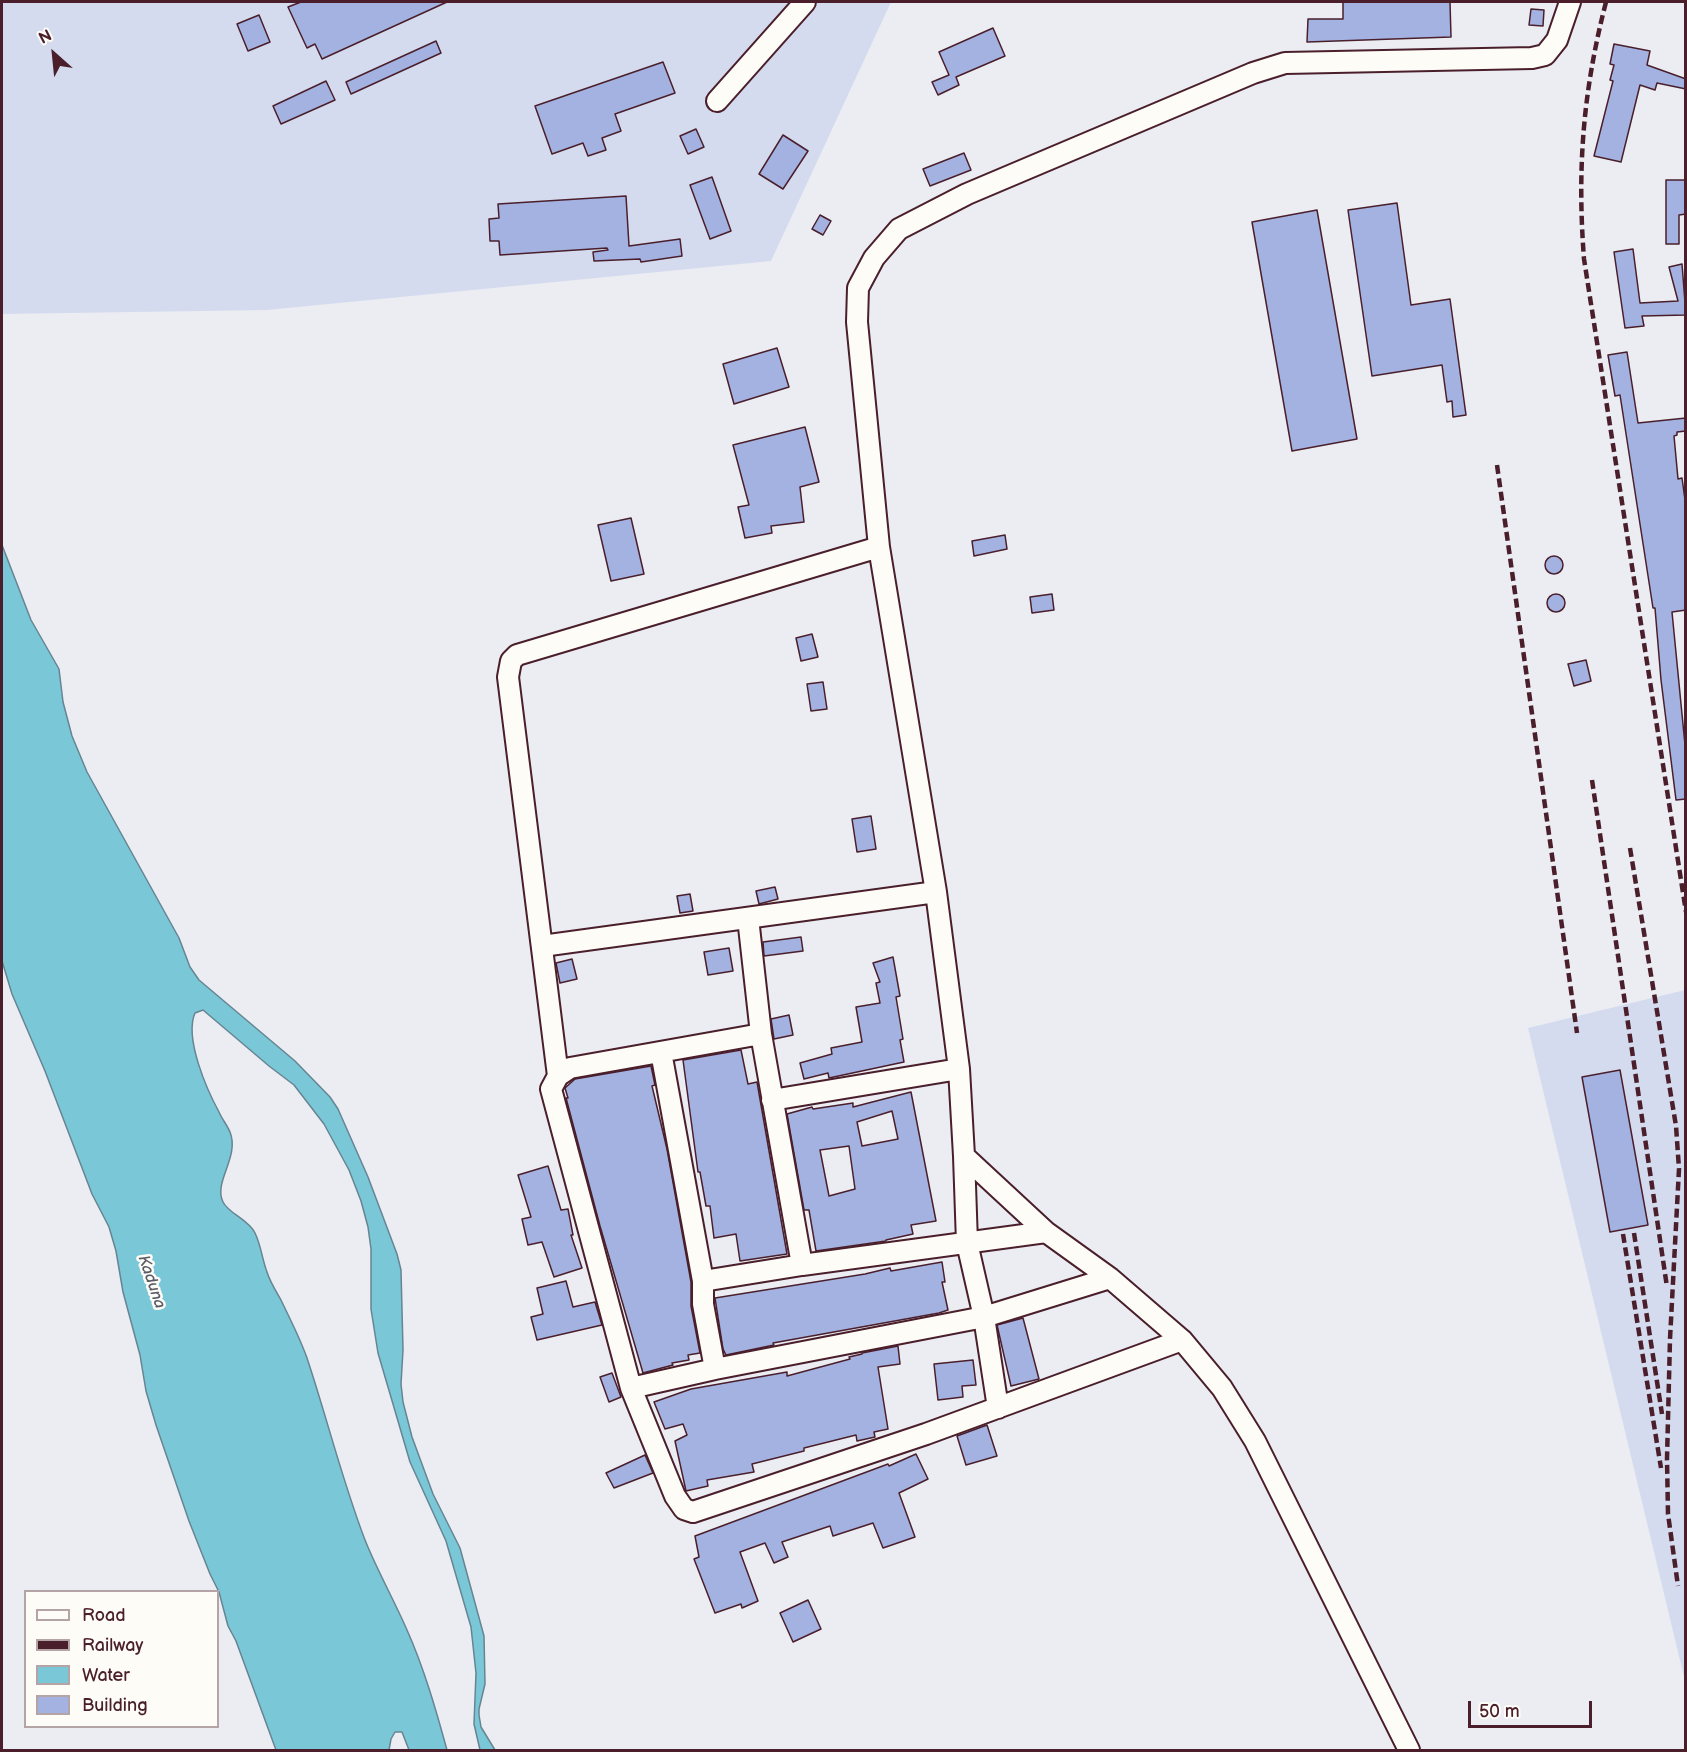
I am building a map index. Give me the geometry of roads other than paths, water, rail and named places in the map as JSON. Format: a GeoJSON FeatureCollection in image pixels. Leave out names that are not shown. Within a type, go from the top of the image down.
{"type":"FeatureCollection","features":[{"type":"Feature","properties":{"kind":"street"},"geometry":{"type":"LineString","coordinates":[[717,101],[805,2]]}},
{"type":"Feature","properties":{"kind":"street"},"geometry":{"type":"LineString","coordinates":[[998,1408],[984,1317],[967,1243],[959,1069],[936,892],[879,547],[857,322],[858,288],[874,258],[899,229],[967,194],[1253,73],[1285,63],[1532,58],[1545,55],[1557,40],[1570,2]]}},
{"type":"Feature","properties":{"kind":"street"},"geometry":{"type":"LineString","coordinates":[[558,1076],[508,677],[511,661],[517,655],[879,547]]}},
{"type":"Feature","properties":{"kind":"street"},"geometry":{"type":"LineString","coordinates":[[542,946],[936,892]]}},
{"type":"Feature","properties":{"kind":"street"},"geometry":{"type":"LineString","coordinates":[[748,918],[760,1034],[802,1265]]}},
{"type":"Feature","properties":{"kind":"street"},"geometry":{"type":"LineString","coordinates":[[760,1034],[570,1068],[558,1076],[551,1089],[631,1388],[675,1496],[684,1509],[693,1512],[926,1434],[1182,1340]]}},
{"type":"Feature","properties":{"kind":"street"},"geometry":{"type":"LineString","coordinates":[[661,1052],[703,1281],[704,1304],[715,1369]]}},
{"type":"Feature","properties":{"kind":"street"},"geometry":{"type":"LineString","coordinates":[[772,1100],[959,1069]]}},
{"type":"Feature","properties":{"kind":"street"},"geometry":{"type":"LineString","coordinates":[[964,1156],[1046,1232],[1110,1278],[1182,1340],[1222,1388],[1255,1441],[1409,1750]]}},
{"type":"Feature","properties":{"kind":"street"},"geometry":{"type":"LineString","coordinates":[[703,1281],[802,1265],[1046,1232]]}},
{"type":"Feature","properties":{"kind":"street"},"geometry":{"type":"LineString","coordinates":[[631,1388],[715,1369],[984,1317],[1110,1278]]}},
{"type":"Feature","properties":{"kind":"water","name":"Kaduna"},"geometry":{"type":"Polygon","coordinates":[[[2,545],[31,620],[59,669],[63,702],[72,736],[87,772],[179,938],[190,967],[199,980],[295,1061],[330,1097],[338,1109],[368,1177],[401,1270],[403,1402],[412,1437],[433,1494],[460,1548],[484,1636],[485,1684],[479,1715],[481,1727],[495,1750],[480,1750],[474,1724],[476,1673],[471,1627],[446,1541],[410,1462],[378,1353],[371,1309],[371,1249],[361,1201],[349,1170],[324,1124],[294,1085],[203,1010],[195,1013],[192,1036],[198,1064],[230,1132],[232,1141],[230,1160],[221,1186],[223,1202],[255,1233],[270,1279],[301,1343],[357,1517],[419,1659],[447,1750],[409,1750],[402,1732],[395,1732],[389,1750],[276,1750],[236,1641],[228,1626],[219,1590],[210,1574],[189,1521],[156,1425],[146,1391],[140,1355],[109,1227],[92,1194],[45,1071],[12,994],[2,961],[2,545]]]}},
{"type":"Feature","properties":{"kind":"railway"},"geometry":{"type":"LineString","coordinates":[[1606,2],[1592,67],[1584,130],[1581,193],[1584,259],[1686,912]]}},
{"type":"Feature","properties":{"kind":"railway"},"geometry":{"type":"LineString","coordinates":[[1497,465],[1577,1033]]}},
{"type":"Feature","properties":{"kind":"railway"},"geometry":{"type":"LineString","coordinates":[[1592,780],[1667,1287]]}},
{"type":"Feature","properties":{"kind":"railway"},"geometry":{"type":"LineString","coordinates":[[1630,848],[1676,1126],[1679,1169],[1670,1339],[1667,1459],[1668,1514],[1678,1586]]}},
{"type":"Feature","properties":{"kind":"railway"},"geometry":{"type":"LineString","coordinates":[[1634,1233],[1662,1414]]}},
{"type":"Feature","properties":{"kind":"railway"},"geometry":{"type":"LineString","coordinates":[[1623,1234],[1661,1468]]}}]}
